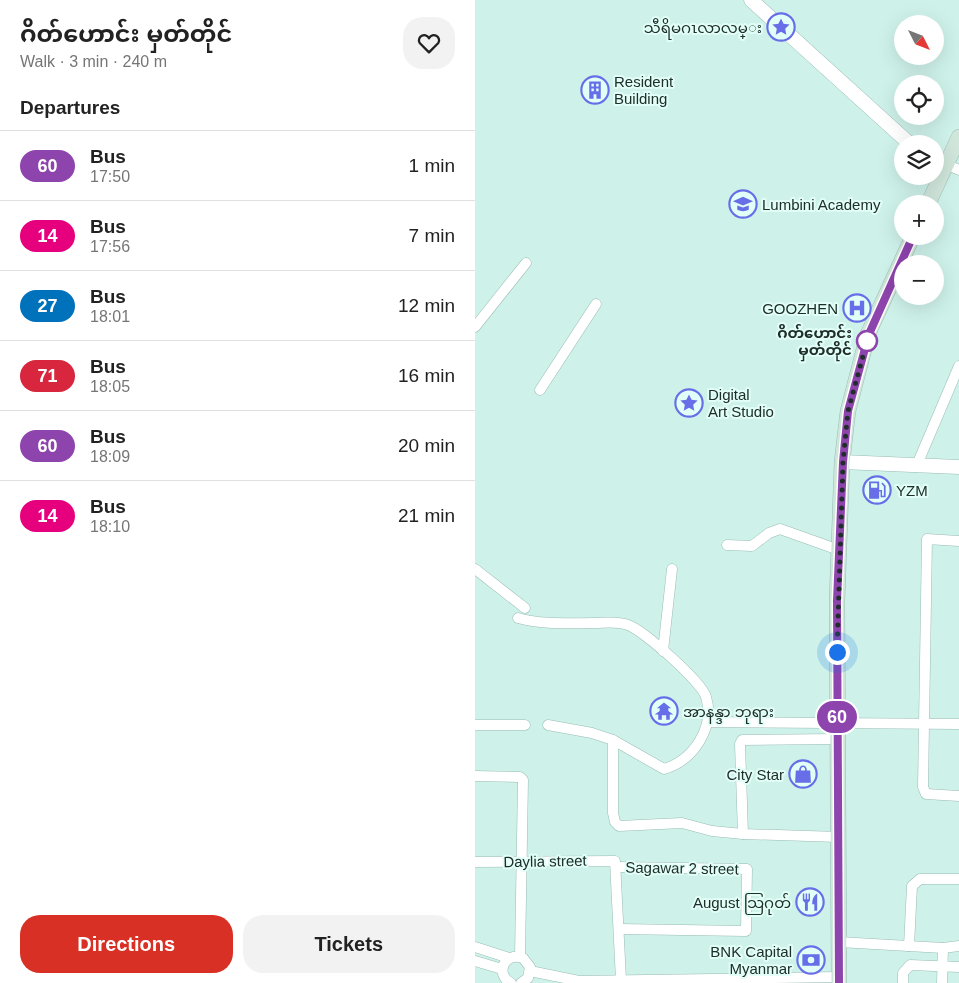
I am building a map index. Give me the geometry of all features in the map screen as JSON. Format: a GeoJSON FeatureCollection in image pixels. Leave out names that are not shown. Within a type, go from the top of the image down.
{"type":"FeatureCollection","features":[{"type":"Feature","properties":{"kind":"main road"},"geometry":{"type":"LineString","coordinates":[[933,195],[959,137]]}},
{"type":"Feature","properties":{"kind":"main road"},"geometry":{"type":"LineString","coordinates":[[839,980],[837,722],[839,550],[843,462],[848,411],[869,334],[909,245]]}},
{"type":"Feature","properties":{"kind":"street"},"geometry":{"type":"LineString","coordinates":[[751,0],[900,135]]}},
{"type":"Feature","properties":{"kind":"street"},"geometry":{"type":"LineString","coordinates":[[475,327],[527,262]]}},
{"type":"Feature","properties":{"kind":"street"},"geometry":{"type":"LineString","coordinates":[[540,390],[596,304]]}},
{"type":"Feature","properties":{"kind":"street"},"geometry":{"type":"LineString","coordinates":[[916,467],[959,366]]}},
{"type":"Feature","properties":{"kind":"street"},"geometry":{"type":"LineString","coordinates":[[843,462],[916,467],[959,467]]}},
{"type":"Feature","properties":{"kind":"street"},"geometry":{"type":"LineString","coordinates":[[727,545],[752,546],[769,533],[780,529],[839,550]]}},
{"type":"Feature","properties":{"kind":"street"},"geometry":{"type":"LineString","coordinates":[[959,541],[927,539],[923,787],[926,794],[933,796],[959,796]]}},
{"type":"Feature","properties":{"kind":"street"},"geometry":{"type":"LineString","coordinates":[[475,569],[525,608]]}},
{"type":"Feature","properties":{"kind":"street"},"geometry":{"type":"LineString","coordinates":[[663,651],[671,569]]}},
{"type":"Feature","properties":{"kind":"street"},"geometry":{"type":"LineString","coordinates":[[517,618],[541,624],[626,624],[663,651],[699,683],[707,698],[708,722],[703,736],[696,746],[673,764],[663,768],[613,740],[592,733],[547,725]]}},
{"type":"Feature","properties":{"kind":"street"},"geometry":{"type":"LineString","coordinates":[[708,722],[959,724]]}},
{"type":"Feature","properties":{"kind":"street"},"geometry":{"type":"LineString","coordinates":[[475,725],[525,725]]}},
{"type":"Feature","properties":{"kind":"street"},"geometry":{"type":"LineString","coordinates":[[743,834],[740,744],[742,740],[837,739]]}},
{"type":"Feature","properties":{"kind":"street"},"geometry":{"type":"LineString","coordinates":[[613,740],[613,813],[615,822],[619,826],[682,823],[712,831],[743,834],[839,837]]}},
{"type":"Feature","properties":{"kind":"street"},"geometry":{"type":"LineString","coordinates":[[475,776],[522,777],[521,862],[514,957],[502,969]]}},
{"type":"Feature","properties":{"kind":"street","name":"Daylia street"},"geometry":{"type":"LineString","coordinates":[[475,862],[616,864]]}},
{"type":"Feature","properties":{"kind":"street"},"geometry":{"type":"LineString","coordinates":[[616,864],[621,980]]}},
{"type":"Feature","properties":{"kind":"street","name":"Sagawar 2 street"},"geometry":{"type":"LineString","coordinates":[[616,864],[747,869],[746,931],[619,929]]}},
{"type":"Feature","properties":{"kind":"street"},"geometry":{"type":"LineString","coordinates":[[909,946],[913,886],[915,883],[920,879],[959,879]]}},
{"type":"Feature","properties":{"kind":"street"},"geometry":{"type":"LineString","coordinates":[[839,942],[943,948],[959,946]]}},
{"type":"Feature","properties":{"kind":"street"},"geometry":{"type":"LineString","coordinates":[[475,947],[514,957],[529,964],[530,971],[522,983]]}},
{"type":"Feature","properties":{"kind":"street"},"geometry":{"type":"LineString","coordinates":[[942,983],[943,948]]}},
{"type":"Feature","properties":{"kind":"street"},"geometry":{"type":"LineString","coordinates":[[475,961],[502,969]]}},
{"type":"Feature","properties":{"kind":"street"},"geometry":{"type":"LineString","coordinates":[[903,983],[903,973],[910,965],[959,966]]}},
{"type":"Feature","properties":{"kind":"street"},"geometry":{"type":"LineString","coordinates":[[502,969],[505,978],[511,983]]}},
{"type":"Feature","properties":{"kind":"street"},"geometry":{"type":"LineString","coordinates":[[530,971],[579,981],[839,980]]}},
{"type":"Feature","properties":{"kind":"bus line","name":"60"},"geometry":{"type":"LineString","coordinates":[[839,983],[837,601],[843,462],[848,411],[869,334],[908,245]]}},
{"type":"Feature","properties":{"kind":"place","name":"သီရိမဂၤလာလမ္‌း"},"geometry":{"type":"Point","coordinates":[781,27]}},
{"type":"Feature","properties":{"kind":"place","name":"Resident Building"},"geometry":{"type":"Point","coordinates":[595,90]}},
{"type":"Feature","properties":{"kind":"place","name":"Lumbini Academy"},"geometry":{"type":"Point","coordinates":[743,204]}},
{"type":"Feature","properties":{"kind":"place","name":"GOOZHEN"},"geometry":{"type":"Point","coordinates":[857,308]}},
{"type":"Feature","properties":{"kind":"place","name":"ဂိတ်ဟောင်း မှတ်တိုင်"},"geometry":{"type":"Point","coordinates":[867,341]}},
{"type":"Feature","properties":{"kind":"place","name":"Digital Art Studio"},"geometry":{"type":"Point","coordinates":[689,403]}},
{"type":"Feature","properties":{"kind":"place","name":"YZM"},"geometry":{"type":"Point","coordinates":[877,490]}},
{"type":"Feature","properties":{"kind":"place","name":"အာနန္ဒာ ဘုရား"},"geometry":{"type":"Point","coordinates":[664,711]}},
{"type":"Feature","properties":{"kind":"place","name":"City Star"},"geometry":{"type":"Point","coordinates":[803,774]}},
{"type":"Feature","properties":{"kind":"place","name":"August သြဂုတ်"},"geometry":{"type":"Point","coordinates":[810,902]}},
{"type":"Feature","properties":{"kind":"place","name":"BNK Capital Myanmar"},"geometry":{"type":"Point","coordinates":[811,960]}},
{"type":"Feature","properties":{"kind":"route"},"geometry":{"type":"LineString","coordinates":[[837,652],[837,601],[843,462],[848,411],[869,334],[867,341]]}}]}
